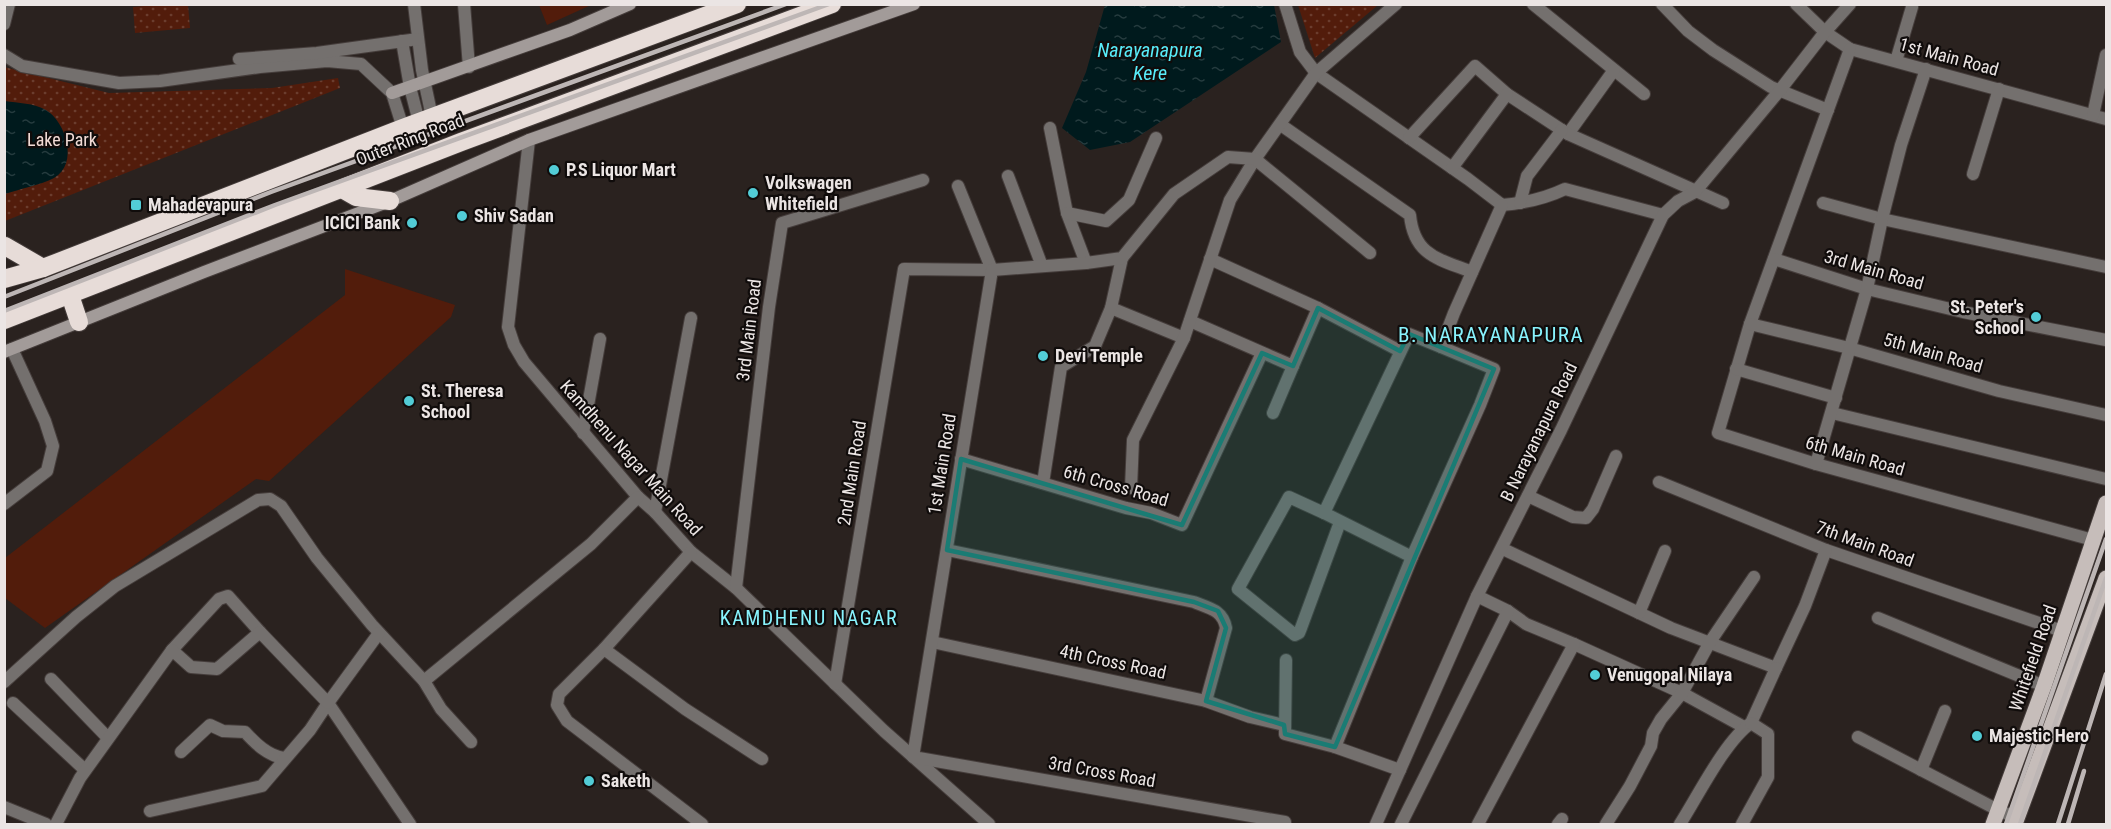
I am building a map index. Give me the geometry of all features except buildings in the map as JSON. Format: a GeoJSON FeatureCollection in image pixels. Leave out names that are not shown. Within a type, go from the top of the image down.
{"type":"FeatureCollection","features":[{"type":"Feature","properties":{"kind":"highway","name":"Outer Ring Road"},"geometry":{"type":"LineString","coordinates":[[4,279],[43,268],[418,123],[737,4]]}},
{"type":"Feature","properties":{"kind":"highway","name":"Outer Ring Road"},"geometry":{"type":"LineString","coordinates":[[4,321],[342,189],[832,4]]}},
{"type":"Feature","properties":{"kind":"highway"},"geometry":{"type":"LineString","coordinates":[[342,189],[356,197],[390,201]]}},
{"type":"Feature","properties":{"kind":"highway"},"geometry":{"type":"LineString","coordinates":[[5,246],[43,268]]}},
{"type":"Feature","properties":{"kind":"highway"},"geometry":{"type":"LineString","coordinates":[[70,295],[79,322]]}},
{"type":"Feature","properties":{"kind":"main road","name":"Whitefield Road"},"geometry":{"type":"LineString","coordinates":[[1996,818],[2106,503]]}},
{"type":"Feature","properties":{"kind":"main road"},"geometry":{"type":"LineString","coordinates":[[2016,821],[2106,578]]}},
{"type":"Feature","properties":{"kind":"street"},"geometry":{"type":"LineString","coordinates":[[4,24],[9,4]]}},
{"type":"Feature","properties":{"kind":"street"},"geometry":{"type":"LineString","coordinates":[[414,4],[424,82],[418,123]]}},
{"type":"Feature","properties":{"kind":"street"},"geometry":{"type":"LineString","coordinates":[[464,4],[469,67]]}},
{"type":"Feature","properties":{"kind":"street"},"geometry":{"type":"LineString","coordinates":[[392,93],[570,30],[630,4]]}},
{"type":"Feature","properties":{"kind":"street"},"geometry":{"type":"LineString","coordinates":[[4,504],[47,471],[53,446],[45,421],[8,351],[390,201],[529,140],[914,4]]}},
{"type":"Feature","properties":{"kind":"street"},"geometry":{"type":"LineString","coordinates":[[1285,4],[1300,52],[1316,73],[1502,205],[1546,198],[1565,189],[1663,215]]}},
{"type":"Feature","properties":{"kind":"street"},"geometry":{"type":"LineString","coordinates":[[1131,488],[1133,440],[1184,338],[1230,200],[1255,159],[1316,73],[1396,4]]}},
{"type":"Feature","properties":{"kind":"street"},"geometry":{"type":"LineString","coordinates":[[1533,4],[1644,94]]}},
{"type":"Feature","properties":{"kind":"street"},"geometry":{"type":"LineString","coordinates":[[1662,4],[1688,31],[1713,50],[1771,87],[1828,110]]}},
{"type":"Feature","properties":{"kind":"street","name":"1st Main Road"},"geometry":{"type":"LineString","coordinates":[[1796,4],[1825,32],[1850,49],[2106,119]]}},
{"type":"Feature","properties":{"kind":"street","name":"B Narayanapura Road"},"geometry":{"type":"LineString","coordinates":[[1380,823],[1400,770],[1477,596],[1503,549],[1663,215],[1678,201],[1695,192],[1850,4]]}},
{"type":"Feature","properties":{"kind":"street"},"geometry":{"type":"LineString","coordinates":[[1896,61],[1912,8]]}},
{"type":"Feature","properties":{"kind":"street"},"geometry":{"type":"LineString","coordinates":[[239,59],[418,39]]}},
{"type":"Feature","properties":{"kind":"street"},"geometry":{"type":"LineString","coordinates":[[402,41],[418,123]]}},
{"type":"Feature","properties":{"kind":"street","name":"6th Main Road"},"geometry":{"type":"LineString","coordinates":[[1850,49],[1750,324],[1718,433],[1816,465],[2093,540]]}},
{"type":"Feature","properties":{"kind":"street"},"geometry":{"type":"LineString","coordinates":[[4,55],[22,66],[118,83],[160,81],[327,61],[361,64],[392,93],[418,123]]}},
{"type":"Feature","properties":{"kind":"street"},"geometry":{"type":"LineString","coordinates":[[2093,115],[2106,55]]}},
{"type":"Feature","properties":{"kind":"street"},"geometry":{"type":"LineString","coordinates":[[1409,138],[1475,66],[1507,94],[1565,132],[1723,203]]}},
{"type":"Feature","properties":{"kind":"street"},"geometry":{"type":"LineString","coordinates":[[1816,465],[1867,289],[1901,146],[1926,69]]}},
{"type":"Feature","properties":{"kind":"street"},"geometry":{"type":"LineString","coordinates":[[1520,203],[1527,176],[1614,70]]}},
{"type":"Feature","properties":{"kind":"street"},"geometry":{"type":"LineString","coordinates":[[1973,174],[1999,89]]}},
{"type":"Feature","properties":{"kind":"street"},"geometry":{"type":"LineString","coordinates":[[1452,168],[1507,94]]}},
{"type":"Feature","properties":{"kind":"street"},"geometry":{"type":"LineString","coordinates":[[1281,125],[1410,215],[1418,245],[1426,253],[1472,272]]}},
{"type":"Feature","properties":{"kind":"street"},"geometry":{"type":"LineString","coordinates":[[1050,128],[1067,213],[1086,263]]}},
{"type":"Feature","properties":{"kind":"street"},"geometry":{"type":"LineString","coordinates":[[1067,213],[1106,221],[1129,200],[1156,138]]}},
{"type":"Feature","properties":{"kind":"street","name":"Kamdhenu Nagar Main Road"},"geometry":{"type":"LineString","coordinates":[[529,140],[508,327],[514,345],[524,362],[638,497],[655,512],[691,552],[736,588],[835,684],[989,825]]}},
{"type":"Feature","properties":{"kind":"street"},"geometry":{"type":"LineString","coordinates":[[1043,483],[1061,367],[1095,346],[1111,308],[1122,258],[1174,194],[1228,157],[1255,159],[1370,253]]}},
{"type":"Feature","properties":{"kind":"street"},"geometry":{"type":"LineString","coordinates":[[1008,176],[1042,267]]}},
{"type":"Feature","properties":{"kind":"street","name":"3rd Main Road"},"geometry":{"type":"LineString","coordinates":[[736,588],[768,318],[782,223],[923,180]]}},
{"type":"Feature","properties":{"kind":"street"},"geometry":{"type":"LineString","coordinates":[[958,186],[992,270],[1122,258]]}},
{"type":"Feature","properties":{"kind":"street"},"geometry":{"type":"LineString","coordinates":[[1823,203],[1882,219],[2106,267]]}},
{"type":"Feature","properties":{"kind":"street"},"geometry":{"type":"LineString","coordinates":[[1441,347],[1502,205]]}},
{"type":"Feature","properties":{"kind":"street","name":"3rd Main Road"},"geometry":{"type":"LineString","coordinates":[[1774,259],[1867,289],[1963,312],[2106,340]]}},
{"type":"Feature","properties":{"kind":"street"},"geometry":{"type":"LineString","coordinates":[[1210,260],[1318,308],[1401,351]]}},
{"type":"Feature","properties":{"kind":"street","name":"2nd Main Road"},"geometry":{"type":"LineString","coordinates":[[835,684],[904,268],[992,270]]}},
{"type":"Feature","properties":{"kind":"street","name":"1st Main Road"},"geometry":{"type":"LineString","coordinates":[[913,757],[992,270]]}},
{"type":"Feature","properties":{"kind":"street"},"geometry":{"type":"LineString","coordinates":[[1111,308],[1184,338]]}},
{"type":"Feature","properties":{"kind":"street"},"geometry":{"type":"LineString","coordinates":[[1273,413],[1318,308]]}},
{"type":"Feature","properties":{"kind":"street"},"geometry":{"type":"LineString","coordinates":[[655,512],[691,318]]}},
{"type":"Feature","properties":{"kind":"street"},"geometry":{"type":"LineString","coordinates":[[1190,321],[1293,366]]}},
{"type":"Feature","properties":{"kind":"street","name":"5th Main Road"},"geometry":{"type":"LineString","coordinates":[[1750,324],[2106,416]]}},
{"type":"Feature","properties":{"kind":"street"},"geometry":{"type":"LineString","coordinates":[[1324,513],[1409,334],[1494,369],[1412,557],[1335,747]]}},
{"type":"Feature","properties":{"kind":"street"},"geometry":{"type":"LineString","coordinates":[[583,433],[600,339]]}},
{"type":"Feature","properties":{"kind":"street","name":"6th Cross Road"},"geometry":{"type":"LineString","coordinates":[[961,459],[1126,508],[1151,513],[1182,525],[1262,353]]}},
{"type":"Feature","properties":{"kind":"street"},"geometry":{"type":"LineString","coordinates":[[1736,369],[1836,398]]}},
{"type":"Feature","properties":{"kind":"street"},"geometry":{"type":"LineString","coordinates":[[1832,413],[2106,479]]}},
{"type":"Feature","properties":{"kind":"street"},"geometry":{"type":"LineString","coordinates":[[1528,496],[1573,517],[1586,518],[1593,509],[1616,456]]}},
{"type":"Feature","properties":{"kind":"street","name":"7th Main Road"},"geometry":{"type":"LineString","coordinates":[[1659,482],[1826,550],[2062,631]]}},
{"type":"Feature","properties":{"kind":"street"},"geometry":{"type":"LineString","coordinates":[[424,681],[591,544],[638,497]]}},
{"type":"Feature","properties":{"kind":"street"},"geometry":{"type":"LineString","coordinates":[[1340,522],[1299,633],[1294,635],[1238,589],[1289,497],[1412,557]]}},
{"type":"Feature","properties":{"kind":"street"},"geometry":{"type":"LineString","coordinates":[[4,682],[76,617],[115,586],[258,500],[270,499],[281,506],[317,558],[379,633],[424,681],[441,709],[471,742]]}},
{"type":"Feature","properties":{"kind":"street"},"geometry":{"type":"LineString","coordinates":[[1503,549],[1639,613],[1776,668]]}},
{"type":"Feature","properties":{"kind":"street"},"geometry":{"type":"LineString","coordinates":[[947,550],[1194,602],[1218,611],[1224,618],[1226,628],[1206,701]]}},
{"type":"Feature","properties":{"kind":"street"},"geometry":{"type":"LineString","coordinates":[[1680,825],[1722,757],[1747,725],[1805,606],[1826,550]]}},
{"type":"Feature","properties":{"kind":"street"},"geometry":{"type":"LineString","coordinates":[[1639,613],[1665,551]]}},
{"type":"Feature","properties":{"kind":"street"},"geometry":{"type":"LineString","coordinates":[[691,552],[604,649],[559,694],[557,705],[567,721],[702,825]]}},
{"type":"Feature","properties":{"kind":"street"},"geometry":{"type":"LineString","coordinates":[[1606,825],[1651,746],[1653,734],[1661,719],[1682,693],[1710,642],[1754,577]]}},
{"type":"Feature","properties":{"kind":"street"},"geometry":{"type":"LineString","coordinates":[[56,825],[86,770],[172,650],[219,599],[228,596],[328,703],[410,825]]}},
{"type":"Feature","properties":{"kind":"street"},"geometry":{"type":"LineString","coordinates":[[1477,596],[1508,611],[1526,624],[1768,734],[1768,777],[1742,825]]}},
{"type":"Feature","properties":{"kind":"street"},"geometry":{"type":"LineString","coordinates":[[1401,825],[1508,611]]}},
{"type":"Feature","properties":{"kind":"street"},"geometry":{"type":"LineString","coordinates":[[1878,618],[2044,686]]}},
{"type":"Feature","properties":{"kind":"street"},"geometry":{"type":"LineString","coordinates":[[172,650],[191,667],[217,669],[261,632]]}},
{"type":"Feature","properties":{"kind":"street"},"geometry":{"type":"LineString","coordinates":[[150,811],[262,786],[310,730],[379,633]]}},
{"type":"Feature","properties":{"kind":"street","name":"4th Cross Road"},"geometry":{"type":"LineString","coordinates":[[932,642],[1206,701],[1250,717],[1284,725]]}},
{"type":"Feature","properties":{"kind":"street"},"geometry":{"type":"LineString","coordinates":[[1478,825],[1574,644]]}},
{"type":"Feature","properties":{"kind":"street"},"geometry":{"type":"LineString","coordinates":[[604,649],[685,709],[762,759]]}},
{"type":"Feature","properties":{"kind":"street"},"geometry":{"type":"LineString","coordinates":[[1286,660],[1285,734],[1335,747],[1400,770]]}},
{"type":"Feature","properties":{"kind":"street"},"geometry":{"type":"LineString","coordinates":[[51,679],[108,738]]}},
{"type":"Feature","properties":{"kind":"street"},"geometry":{"type":"LineString","coordinates":[[13,703],[86,770]]}},
{"type":"Feature","properties":{"kind":"street"},"geometry":{"type":"LineString","coordinates":[[1921,770],[1945,711]]}},
{"type":"Feature","properties":{"kind":"street"},"geometry":{"type":"LineString","coordinates":[[181,752],[210,725],[223,731],[244,732],[275,757],[284,758]]}},
{"type":"Feature","properties":{"kind":"street"},"geometry":{"type":"LineString","coordinates":[[1858,737],[1921,770],[1996,818],[2016,821]]}},
{"type":"Feature","properties":{"kind":"street","name":"3rd Cross Road"},"geometry":{"type":"LineString","coordinates":[[913,757],[1285,822]]}},
{"type":"Feature","properties":{"kind":"street"},"geometry":{"type":"LineString","coordinates":[[4,807],[46,825]]}},
{"type":"Feature","properties":{"kind":"highlighted area"},"geometry":{"type":"Polygon","coordinates":[[[1318,308],[1400,351],[1409,334],[1494,369],[1335,747],[1285,734],[1284,725],[1206,701],[1226,628],[1218,611],[1194,602],[947,550],[961,459],[1182,525],[1262,353],[1293,366],[1318,308]]]}},
{"type":"Feature","properties":{"kind":"green space"},"geometry":{"type":"Polygon","coordinates":[[[165,4],[188,5],[190,28],[135,33],[133,7],[165,4]]]}},
{"type":"Feature","properties":{"kind":"green space"},"geometry":{"type":"Polygon","coordinates":[[[539,4],[591,5],[547,25],[539,4]]]}},
{"type":"Feature","properties":{"kind":"green space"},"geometry":{"type":"Polygon","coordinates":[[[1298,4],[1378,5],[1315,58],[1298,4]]]}},
{"type":"Feature","properties":{"kind":"green space","name":"Lake Park"},"geometry":{"type":"Polygon","coordinates":[[[4,67],[109,93],[272,88],[338,78],[340,88],[5,221],[4,67]]]}},
{"type":"Feature","properties":{"kind":"green space"},"geometry":{"type":"Polygon","coordinates":[[[345,269],[455,305],[451,317],[269,481],[256,479],[45,628],[5,598],[5,558],[345,295],[345,269]]]}},
{"type":"Feature","properties":{"kind":"water","name":"Narayanapura Kere"},"geometry":{"type":"Polygon","coordinates":[[[1105,5],[1274,5],[1281,42],[1130,142],[1090,150],[1062,128],[1086,72],[1105,5]]]}},
{"type":"Feature","properties":{"kind":"water"},"geometry":{"type":"Polygon","coordinates":[[[5,101],[46,110],[53,116],[64,133],[68,153],[62,172],[54,178],[5,194],[5,101]]]}},
{"type":"Feature","properties":{"kind":"railway"},"geometry":{"type":"LineString","coordinates":[[4,297],[271,192],[786,4]]}},
{"type":"Feature","properties":{"kind":"railway"},"geometry":{"type":"LineString","coordinates":[[4,311],[275,205],[829,4]]}},
{"type":"Feature","properties":{"kind":"railway"},"geometry":{"type":"LineString","coordinates":[[2006,824],[2106,539]]}},
{"type":"Feature","properties":{"kind":"railway"},"geometry":{"type":"LineString","coordinates":[[2020,824],[2106,578]]}},
{"type":"Feature","properties":{"kind":"railway"},"geometry":{"type":"LineString","coordinates":[[2058,824],[2106,674]]}},
{"type":"Feature","properties":{"kind":"railway"},"geometry":{"type":"LineString","coordinates":[[2068,824],[2084,771]]}},
{"type":"Feature","properties":{"kind":"place","name":"P.S Liquor Mart"},"geometry":{"type":"Point","coordinates":[554,170]}},
{"type":"Feature","properties":{"kind":"place","name":"Volkswagen Whitefield"},"geometry":{"type":"Point","coordinates":[753,193]}},
{"type":"Feature","properties":{"kind":"place","name":"Mahadevapura"},"geometry":{"type":"Point","coordinates":[136,205]}},
{"type":"Feature","properties":{"kind":"place","name":"Shiv Sadan"},"geometry":{"type":"Point","coordinates":[462,216]}},
{"type":"Feature","properties":{"kind":"place","name":"ICICI Bank"},"geometry":{"type":"Point","coordinates":[412,223]}},
{"type":"Feature","properties":{"kind":"place","name":"St. Peter's School"},"geometry":{"type":"Point","coordinates":[2036,317]}},
{"type":"Feature","properties":{"kind":"place","name":"Devi Temple"},"geometry":{"type":"Point","coordinates":[1043,356]}},
{"type":"Feature","properties":{"kind":"place","name":"St. Theresa School"},"geometry":{"type":"Point","coordinates":[409,401]}},
{"type":"Feature","properties":{"kind":"place","name":"Venugopal Nilaya"},"geometry":{"type":"Point","coordinates":[1595,675]}},
{"type":"Feature","properties":{"kind":"place","name":"Majestic Hero"},"geometry":{"type":"Point","coordinates":[1977,736]}},
{"type":"Feature","properties":{"kind":"place","name":"Saketh"},"geometry":{"type":"Point","coordinates":[589,781]}},
{"type":"Feature","properties":{"kind":"district","name":"B. NARAYANAPURA"},"geometry":{"type":"Point","coordinates":[1491,335]}},
{"type":"Feature","properties":{"kind":"district","name":"KAMDHENU NAGAR"},"geometry":{"type":"Point","coordinates":[809,618]}}]}
